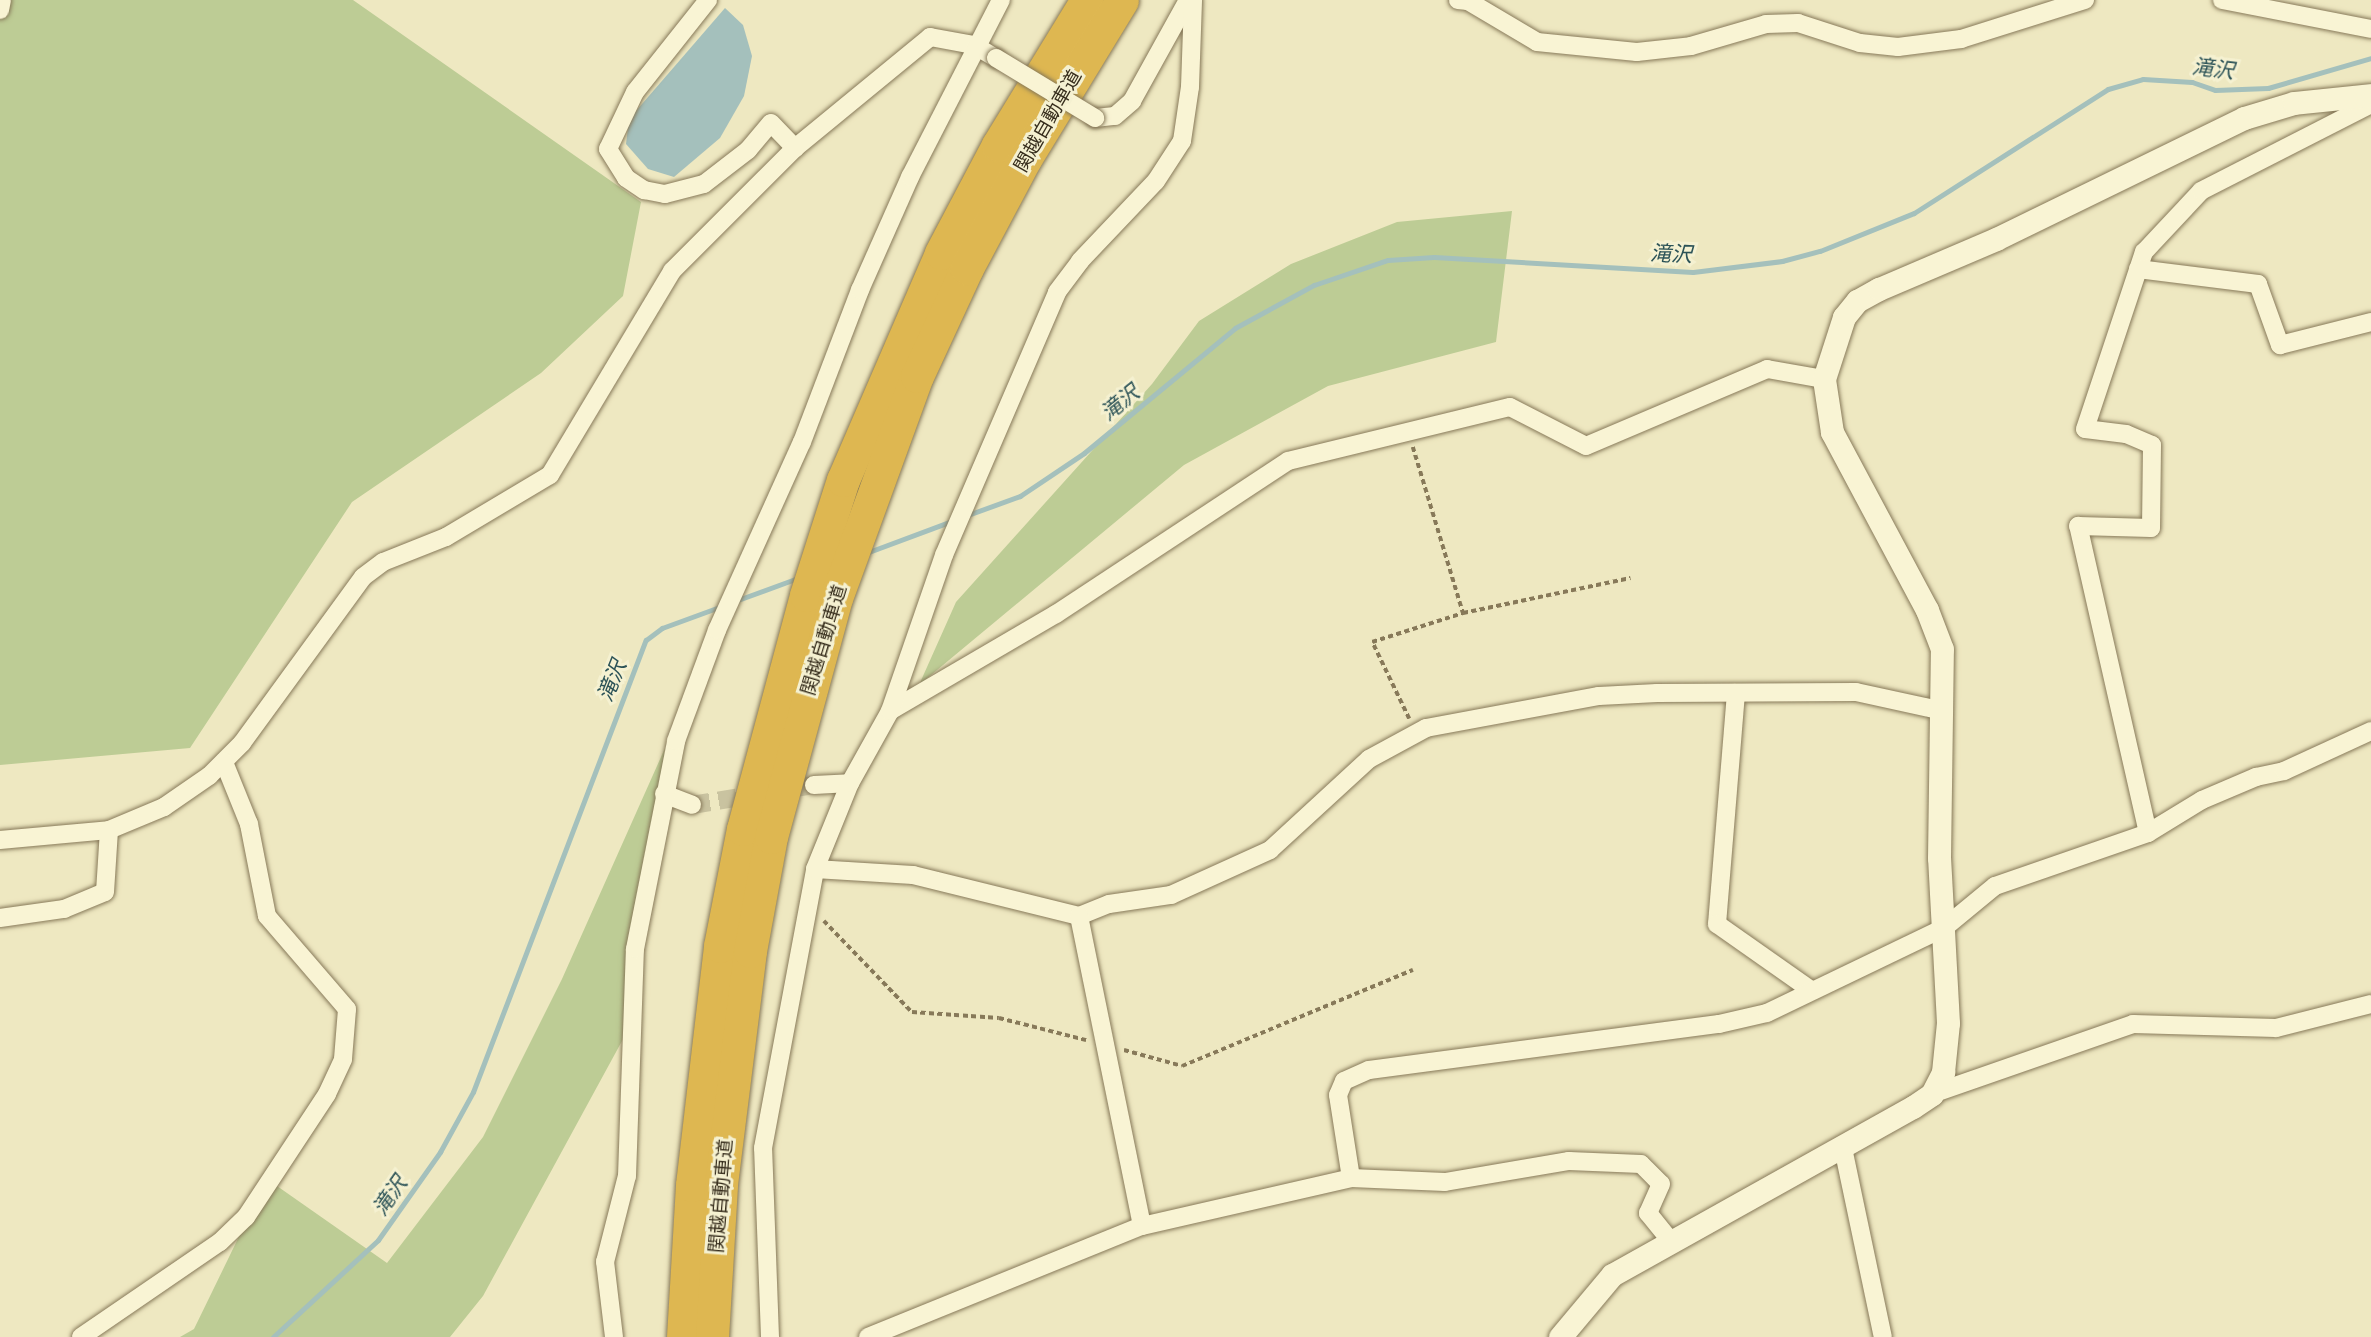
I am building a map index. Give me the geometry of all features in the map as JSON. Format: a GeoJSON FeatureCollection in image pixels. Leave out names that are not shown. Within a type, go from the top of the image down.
{"type":"FeatureCollection","features":[{"type":"Feature","properties":{"kind":"highway","name":"関越自動車道"},"geometry":{"type":"LineString","coordinates":[[683,1337],[693,1171],[720,946],[743,829],[806,595],[848,467],[941,254],[998,145],[1087,0]]}},
{"type":"Feature","properties":{"kind":"highway","name":"関越自動車道"},"geometry":{"type":"LineString","coordinates":[[712,1337],[721,1184],[750,951],[771,837],[836,598],[917,376],[967,268],[1025,159],[1122,0]]}},
{"type":"Feature","properties":{"kind":"street"},"geometry":{"type":"LineString","coordinates":[[0,10],[2,0]]}},
{"type":"Feature","properties":{"kind":"street"},"geometry":{"type":"LineString","coordinates":[[708,0],[635,92],[608,149],[626,178],[644,190],[664,194],[704,184],[748,150],[771,123],[796,148]]}},
{"type":"Feature","properties":{"kind":"street"},"geometry":{"type":"LineString","coordinates":[[614,1337],[605,1262],[627,1176],[635,949],[676,741],[717,630],[802,442],[860,290],[974,45],[1001,0]]}},
{"type":"Feature","properties":{"kind":"street"},"geometry":{"type":"LineString","coordinates":[[0,840],[109,830],[164,807],[224,762],[242,743],[363,576],[383,562],[446,537],[550,475],[672,271],[796,148],[930,37],[974,45],[1095,118],[1115,117],[1132,101],[1190,0]]}},
{"type":"Feature","properties":{"kind":"street"},"geometry":{"type":"LineString","coordinates":[[770,1337],[763,1148],[815,869],[850,783],[890,710],[944,555],[1057,292],[1080,261],[1156,181],[1182,141],[1190,87],[1190,0]]}},
{"type":"Feature","properties":{"kind":"street"},"geometry":{"type":"LineString","coordinates":[[1458,0],[1468,1],[1537,42],[1637,52],[1692,46],[1766,24],[1798,23],[1860,43],[1898,47],[1961,39],[2085,0]]}},
{"type":"Feature","properties":{"kind":"street"},"geometry":{"type":"LineString","coordinates":[[2222,0],[2371,29]]}},
{"type":"Feature","properties":{"kind":"street"},"geometry":{"type":"LineString","coordinates":[[1932,1094],[1948,1046],[1939,858],[1942,649],[1936,629],[1832,432],[1824,379],[1844,317],[1857,301],[1879,289],[1996,239],[2244,118],[2294,103],[2371,96]]}},
{"type":"Feature","properties":{"kind":"street"},"geometry":{"type":"LineString","coordinates":[[2148,833],[2078,526],[2151,528],[2152,445],[2126,434],[2085,429],[2144,252],[2201,191],[2371,104]]}},
{"type":"Feature","properties":{"kind":"street"},"geometry":{"type":"LineString","coordinates":[[2138,269],[2258,284],[2280,345],[2371,322]]}},
{"type":"Feature","properties":{"kind":"street"},"geometry":{"type":"LineString","coordinates":[[890,710],[1056,614],[1288,461],[1510,407],[1586,446],[1767,369],[1824,379]]}},
{"type":"Feature","properties":{"kind":"street"},"geometry":{"type":"LineString","coordinates":[[1736,692],[1717,925],[1811,990]]}},
{"type":"Feature","properties":{"kind":"street"},"geometry":{"type":"LineString","coordinates":[[815,869],[913,874],[1079,916],[1109,904],[1171,895],[1270,850],[1369,759],[1416,734],[1599,696],[1856,692],[1943,711]]}},
{"type":"Feature","properties":{"kind":"street"},"geometry":{"type":"LineString","coordinates":[[1351,1178],[1338,1095],[1344,1082],[1369,1070],[1719,1024],[1767,1013],[1944,928],[1995,886],[2148,833],[2202,800],[2256,776],[2284,771],[2371,731]]}},
{"type":"Feature","properties":{"kind":"street"},"geometry":{"type":"LineString","coordinates":[[81,1337],[220,1242],[246,1217],[327,1094],[343,1059],[347,1009],[267,916],[249,824],[224,762]]}},
{"type":"Feature","properties":{"kind":"street"},"geometry":{"type":"LineString","coordinates":[[814,785],[850,783]]}},
{"type":"Feature","properties":{"kind":"street"},"geometry":{"type":"LineString","coordinates":[[664,794],[692,805]]}},
{"type":"Feature","properties":{"kind":"street"},"geometry":{"type":"LineString","coordinates":[[0,918],[64,909],[105,891],[109,830]]}},
{"type":"Feature","properties":{"kind":"street"},"geometry":{"type":"LineString","coordinates":[[1079,916],[1142,1226]]}},
{"type":"Feature","properties":{"kind":"street"},"geometry":{"type":"LineString","coordinates":[[1560,1337],[1612,1275],[1670,1240],[1843,1148],[1932,1094],[2133,1024],[2276,1028],[2371,1004]]}},
{"type":"Feature","properties":{"kind":"street"},"geometry":{"type":"LineString","coordinates":[[1843,1148],[1883,1337]]}},
{"type":"Feature","properties":{"kind":"street"},"geometry":{"type":"LineString","coordinates":[[868,1337],[1142,1226],[1351,1178],[1445,1182],[1569,1161],[1641,1164],[1661,1184],[1648,1213],[1670,1240]]}},
{"type":"Feature","properties":{"kind":"path"},"geometry":{"type":"LineString","coordinates":[[1408,432],[1463,613]]}},
{"type":"Feature","properties":{"kind":"path"},"geometry":{"type":"LineString","coordinates":[[1416,734],[1372,642],[1463,613],[1630,578]]}},
{"type":"Feature","properties":{"kind":"green space"},"geometry":{"type":"Polygon","coordinates":[[[0,0],[353,0],[641,202],[623,296],[541,373],[352,502],[190,748],[0,765],[0,0]]]}},
{"type":"Feature","properties":{"kind":"green space"},"geometry":{"type":"Polygon","coordinates":[[[1512,211],[1496,342],[1328,386],[1184,465],[919,685],[956,602],[1152,384],[1199,321],[1291,264],[1397,222],[1512,211]]]}},
{"type":"Feature","properties":{"kind":"green space"},"geometry":{"type":"Polygon","coordinates":[[[665,748],[628,1030],[483,1296],[450,1337],[180,1337],[194,1329],[267,1179],[387,1263],[483,1137],[562,979],[665,748]]]}},
{"type":"Feature","properties":{"kind":"water"},"geometry":{"type":"Polygon","coordinates":[[[725,8],[743,25],[752,56],[744,96],[720,138],[674,177],[648,169],[626,144],[629,119],[725,8]]]}},
{"type":"Feature","properties":{"kind":"waterway","name":"滝沢"},"geometry":{"type":"LineString","coordinates":[[965,516],[1020,496],[1084,453],[1235,328],[1314,285],[1388,260],[1434,257],[1693,272],[1782,261],[1820,251],[1914,213],[2108,89],[2143,79],[2192,82],[2215,90],[2268,88],[2371,58]]}},
{"type":"Feature","properties":{"kind":"waterway","name":"滝沢"},"geometry":{"type":"LineString","coordinates":[[866,553],[952,521]]}},
{"type":"Feature","properties":{"kind":"waterway","name":"滝沢"},"geometry":{"type":"LineString","coordinates":[[735,601],[798,578]]}},
{"type":"Feature","properties":{"kind":"waterway","name":"滝沢"},"geometry":{"type":"LineString","coordinates":[[273,1337],[378,1240],[440,1152],[473,1092],[646,640],[662,628],[722,606]]}},
{"type":"Feature","properties":{"kind":"tunnel"},"geometry":{"type":"LineString","coordinates":[[692,805],[814,785]]}}]}
